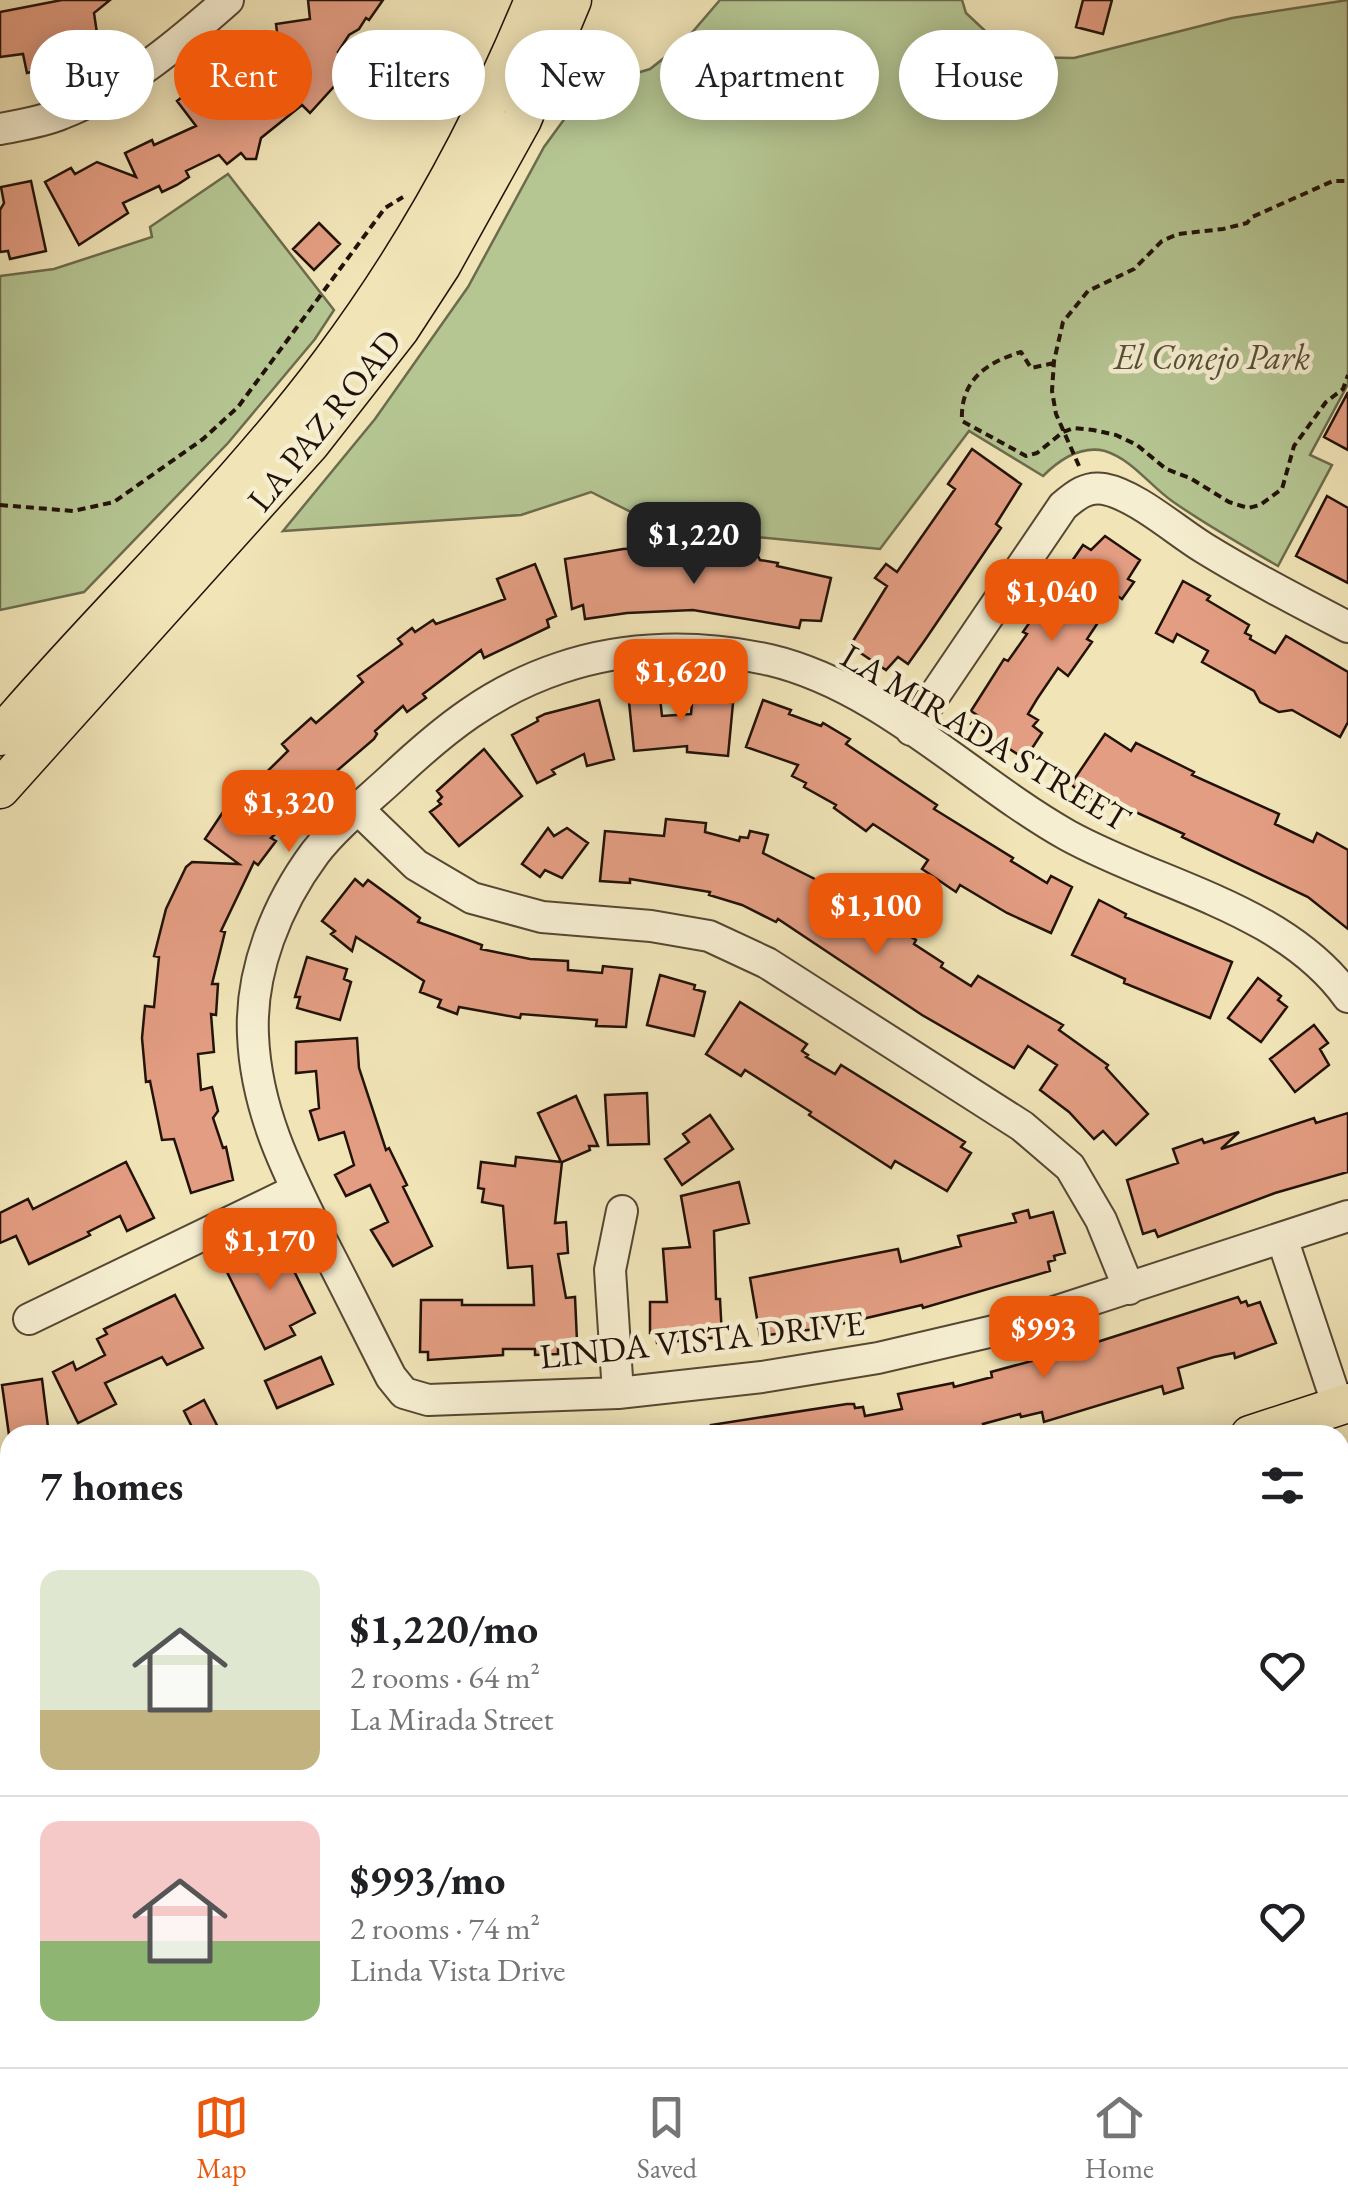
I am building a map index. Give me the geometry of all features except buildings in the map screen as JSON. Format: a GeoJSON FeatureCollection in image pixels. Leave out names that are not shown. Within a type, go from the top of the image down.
{"type":"FeatureCollection","features":[{"type":"Feature","properties":{"kind":"main road","name":"LA PAZ ROAD"},"geometry":{"type":"LineString","coordinates":[[4,724],[291,412],[371,306],[435,207],[484,112],[534,0]]}},
{"type":"Feature","properties":{"kind":"main road","name":"LA PAZ ROAD"},"geometry":{"type":"LineString","coordinates":[[0,788],[310,444],[400,329],[442,266],[522,120],[572,0]]}},
{"type":"Feature","properties":{"kind":"main road"},"geometry":{"type":"LineString","coordinates":[[1280,1425],[1343,1404]]}},
{"type":"Feature","properties":{"kind":"street"},"geometry":{"type":"LineString","coordinates":[[0,129],[57,116],[110,92],[162,56],[228,0]]}},
{"type":"Feature","properties":{"kind":"street"},"geometry":{"type":"LineString","coordinates":[[911,730],[1063,506],[1089,488],[1123,496],[1286,596],[1348,627]]}},
{"type":"Feature","properties":{"kind":"street","name":"LA MIRADA STREET"},"geometry":{"type":"LineString","coordinates":[[404,1393],[391,1378],[271,1135],[257,1084],[252,1030],[260,967],[283,904],[316,851],[444,729],[502,692],[560,667],[622,652],[692,649],[772,661],[835,683],[1067,835],[1239,913],[1291,941],[1348,997]]}},
{"type":"Feature","properties":{"kind":"street"},"geometry":{"type":"LineString","coordinates":[[358,810],[416,865],[472,898],[542,917],[651,926],[709,936],[766,964],[1022,1126],[1070,1167],[1101,1220],[1129,1290]]}},
{"type":"Feature","properties":{"kind":"street"},"geometry":{"type":"LineString","coordinates":[[29,1319],[296,1190]]}},
{"type":"Feature","properties":{"kind":"street"},"geometry":{"type":"LineString","coordinates":[[618,1393],[610,1270],[622,1210]]}},
{"type":"Feature","properties":{"kind":"street","name":"LINDA VISTA DRIVE"},"geometry":{"type":"LineString","coordinates":[[404,1393],[428,1400],[618,1393],[762,1377],[878,1358],[1002,1329],[1348,1216]]}},
{"type":"Feature","properties":{"kind":"street"},"geometry":{"type":"LineString","coordinates":[[1282,1238],[1343,1404]]}},
{"type":"Feature","properties":{"kind":"path"},"geometry":{"type":"LineString","coordinates":[[1089,488],[1062,432],[1052,391],[1063,322],[1088,292],[1134,270],[1162,241],[1178,234],[1233,227],[1316,188],[1348,180]]}},
{"type":"Feature","properties":{"kind":"path"},"geometry":{"type":"LineString","coordinates":[[0,505],[73,511],[114,502],[203,439],[238,407],[386,208],[406,196],[435,207]]}},
{"type":"Feature","properties":{"kind":"path"},"geometry":{"type":"LineString","coordinates":[[1054,363],[1031,368],[1020,352],[982,369],[970,381],[961,402],[962,421],[1026,456],[1074,428],[1116,435],[1137,445],[1166,469],[1248,508],[1260,505],[1282,489],[1294,446],[1326,402],[1343,389],[1348,375]]}},
{"type":"Feature","properties":{"kind":"green space","name":"El Conejo Park"},"geometry":{"type":"Polygon","coordinates":[[[720,0],[962,0],[966,13],[984,30],[899,30],[899,120],[1058,120],[1058,58],[1074,58],[1232,18],[1348,0],[1348,384],[1310,455],[1332,465],[1278,566],[1185,510],[1115,455],[1096,450],[1079,452],[1063,459],[1043,476],[969,431],[880,549],[663,528],[591,492],[521,515],[283,531],[375,419],[468,287],[544,147],[564,120],[640,120],[640,72],[660,61],[660,120],[879,120],[879,30],[694,30],[720,0]]]}},
{"type":"Feature","properties":{"kind":"green space"},"geometry":{"type":"Polygon","coordinates":[[[228,174],[334,310],[315,339],[228,443],[84,592],[0,610],[0,276],[54,269],[152,237],[150,227],[228,174]]]}}]}
